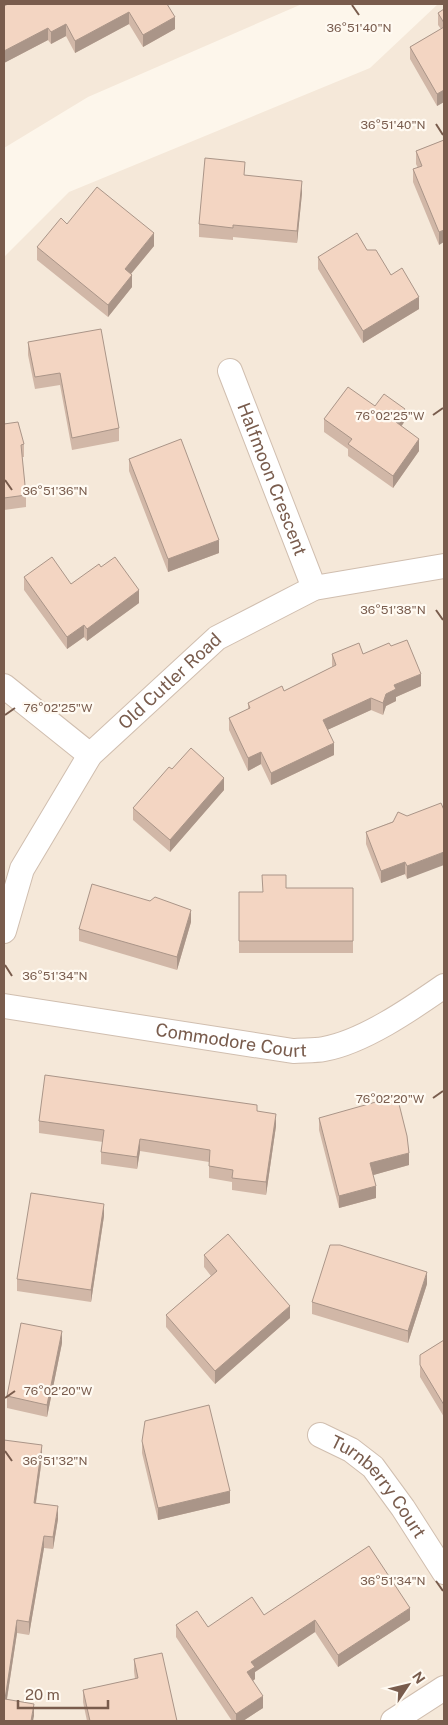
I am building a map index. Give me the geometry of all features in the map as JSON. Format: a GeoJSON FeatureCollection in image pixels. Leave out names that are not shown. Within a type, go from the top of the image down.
{"type":"FeatureCollection","features":[{"type":"Feature","properties":{"kind":"street","name":"Halfmoon Crescent"},"geometry":{"type":"LineString","coordinates":[[230,370],[314,588]]}},
{"type":"Feature","properties":{"kind":"street","name":"Old Cutler Road"},"geometry":{"type":"LineString","coordinates":[[4,931],[22,869],[90,754],[217,638],[314,588],[444,566]]}},
{"type":"Feature","properties":{"kind":"street"},"geometry":{"type":"LineString","coordinates":[[4,686],[90,754]]}},
{"type":"Feature","properties":{"kind":"street","name":"Commodore Court"},"geometry":{"type":"LineString","coordinates":[[4,1006],[293,1051],[324,1049],[348,1042],[404,1014],[444,986]]}},
{"type":"Feature","properties":{"kind":"street","name":"Turnberry Court"},"geometry":{"type":"LineString","coordinates":[[320,1435],[351,1450],[373,1467],[403,1508],[444,1572]]}},
{"type":"Feature","properties":{"kind":"street"},"geometry":{"type":"LineString","coordinates":[[393,1721],[444,1688]]}},
{"type":"Feature","properties":{"kind":"shaded area"},"geometry":{"type":"Polygon","coordinates":[[[4,4],[302,4],[88,97],[4,148],[4,4]]]}},
{"type":"Feature","properties":{"kind":"shaded area"},"geometry":{"type":"Polygon","coordinates":[[[438,4],[444,4],[444,1721],[4,1721],[4,257],[69,192],[370,68],[438,4]]]}},
{"type":"Feature","properties":{"kind":"building"},"geometry":{"type":"Polygon","coordinates":[[[8,4],[167,4],[175,17],[143,35],[129,12],[75,41],[66,24],[51,32],[48,28],[4,51],[4,6],[8,4]]]}},
{"type":"Feature","properties":{"kind":"building"},"geometry":{"type":"Polygon","coordinates":[[[444,9],[444,23],[438,13],[444,9]]]}},
{"type":"Feature","properties":{"kind":"building"},"geometry":{"type":"Polygon","coordinates":[[[444,27],[444,90],[437,94],[410,47],[444,27]]]}},
{"type":"Feature","properties":{"kind":"building"},"geometry":{"type":"Polygon","coordinates":[[[444,140],[444,230],[439,232],[413,169],[422,166],[416,151],[444,140]]]}},
{"type":"Feature","properties":{"kind":"building"},"geometry":{"type":"Polygon","coordinates":[[[205,158],[245,162],[244,175],[302,181],[297,231],[233,225],[233,228],[199,224],[205,158]]]}},
{"type":"Feature","properties":{"kind":"building"},"geometry":{"type":"Polygon","coordinates":[[[97,187],[154,233],[125,269],[132,275],[108,305],[37,247],[61,218],[67,224],[97,187]]]}},
{"type":"Feature","properties":{"kind":"building"},"geometry":{"type":"Polygon","coordinates":[[[357,233],[367,250],[376,250],[391,275],[402,268],[419,297],[363,331],[318,257],[357,233]]]}},
{"type":"Feature","properties":{"kind":"building"},"geometry":{"type":"Polygon","coordinates":[[[101,329],[119,428],[72,438],[60,373],[35,377],[28,342],[101,329]]]}},
{"type":"Feature","properties":{"kind":"building"},"geometry":{"type":"Polygon","coordinates":[[[348,387],[375,406],[384,394],[405,409],[396,422],[419,439],[393,476],[348,444],[352,439],[324,419],[348,387]]]}},
{"type":"Feature","properties":{"kind":"building"},"geometry":{"type":"Polygon","coordinates":[[[18,422],[24,444],[21,445],[26,495],[4,498],[4,424],[18,422]]]}},
{"type":"Feature","properties":{"kind":"building"},"geometry":{"type":"Polygon","coordinates":[[[181,439],[219,540],[168,559],[129,459],[181,439]]]}},
{"type":"Feature","properties":{"kind":"building"},"geometry":{"type":"Polygon","coordinates":[[[52,557],[71,584],[99,564],[101,567],[115,557],[139,590],[87,629],[84,625],[67,637],[24,577],[52,557]]]}},
{"type":"Feature","properties":{"kind":"building"},"geometry":{"type":"Polygon","coordinates":[[[407,640],[421,674],[394,685],[396,689],[386,694],[383,703],[371,698],[323,720],[334,743],[271,773],[261,752],[248,758],[229,718],[250,708],[248,703],[282,686],[284,691],[336,665],[332,654],[359,643],[363,654],[389,643],[391,646],[407,640]]]}},
{"type":"Feature","properties":{"kind":"building"},"geometry":{"type":"Polygon","coordinates":[[[191,748],[224,778],[170,840],[133,808],[169,767],[172,769],[191,748]]]}},
{"type":"Feature","properties":{"kind":"building"},"geometry":{"type":"Polygon","coordinates":[[[441,803],[444,810],[444,852],[407,866],[405,862],[381,871],[366,832],[393,822],[398,812],[407,816],[441,803]]]}},
{"type":"Feature","properties":{"kind":"building"},"geometry":{"type":"Polygon","coordinates":[[[262,875],[286,875],[286,888],[353,888],[353,941],[239,941],[239,892],[263,892],[262,875]]]}},
{"type":"Feature","properties":{"kind":"building"},"geometry":{"type":"Polygon","coordinates":[[[92,884],[150,901],[155,897],[191,910],[177,957],[79,929],[92,884]]]}},
{"type":"Feature","properties":{"kind":"building"},"geometry":{"type":"Polygon","coordinates":[[[45,1075],[257,1105],[257,1111],[276,1114],[266,1182],[232,1178],[233,1170],[209,1166],[210,1150],[140,1139],[137,1157],[101,1152],[104,1130],[39,1121],[45,1075]]]}},
{"type":"Feature","properties":{"kind":"building"},"geometry":{"type":"Polygon","coordinates":[[[397,1096],[407,1136],[409,1153],[370,1163],[376,1186],[339,1196],[319,1118],[397,1096]]]}},
{"type":"Feature","properties":{"kind":"building"},"geometry":{"type":"Polygon","coordinates":[[[31,1193],[104,1204],[91,1290],[17,1279],[31,1193]]]}},
{"type":"Feature","properties":{"kind":"building"},"geometry":{"type":"Polygon","coordinates":[[[228,1234],[290,1306],[215,1371],[166,1315],[217,1271],[204,1255],[228,1234]]]}},
{"type":"Feature","properties":{"kind":"building"},"geometry":{"type":"Polygon","coordinates":[[[330,1245],[340,1245],[427,1272],[408,1331],[312,1302],[330,1245]]]}},
{"type":"Feature","properties":{"kind":"building"},"geometry":{"type":"Polygon","coordinates":[[[21,1323],[62,1331],[47,1405],[7,1396],[21,1323]]]}},
{"type":"Feature","properties":{"kind":"building"},"geometry":{"type":"Polygon","coordinates":[[[444,1340],[444,1405],[420,1365],[420,1355],[444,1340]]]}},
{"type":"Feature","properties":{"kind":"building"},"geometry":{"type":"Polygon","coordinates":[[[209,1405],[230,1491],[158,1508],[142,1441],[145,1421],[209,1405]]]}},
{"type":"Feature","properties":{"kind":"building"},"geometry":{"type":"Polygon","coordinates":[[[4,1440],[42,1445],[34,1503],[58,1506],[53,1537],[44,1536],[29,1622],[17,1620],[5,1699],[34,1704],[31,1721],[4,1721],[4,1440]]]}},
{"type":"Feature","properties":{"kind":"building"},"geometry":{"type":"Polygon","coordinates":[[[369,1546],[410,1608],[338,1655],[315,1620],[251,1662],[255,1667],[247,1672],[263,1696],[236,1714],[176,1625],[197,1611],[208,1627],[252,1597],[264,1615],[369,1546]]]}},
{"type":"Feature","properties":{"kind":"building"},"geometry":{"type":"Polygon","coordinates":[[[162,1653],[177,1721],[90,1721],[83,1690],[138,1678],[134,1659],[162,1653]]]}}]}
